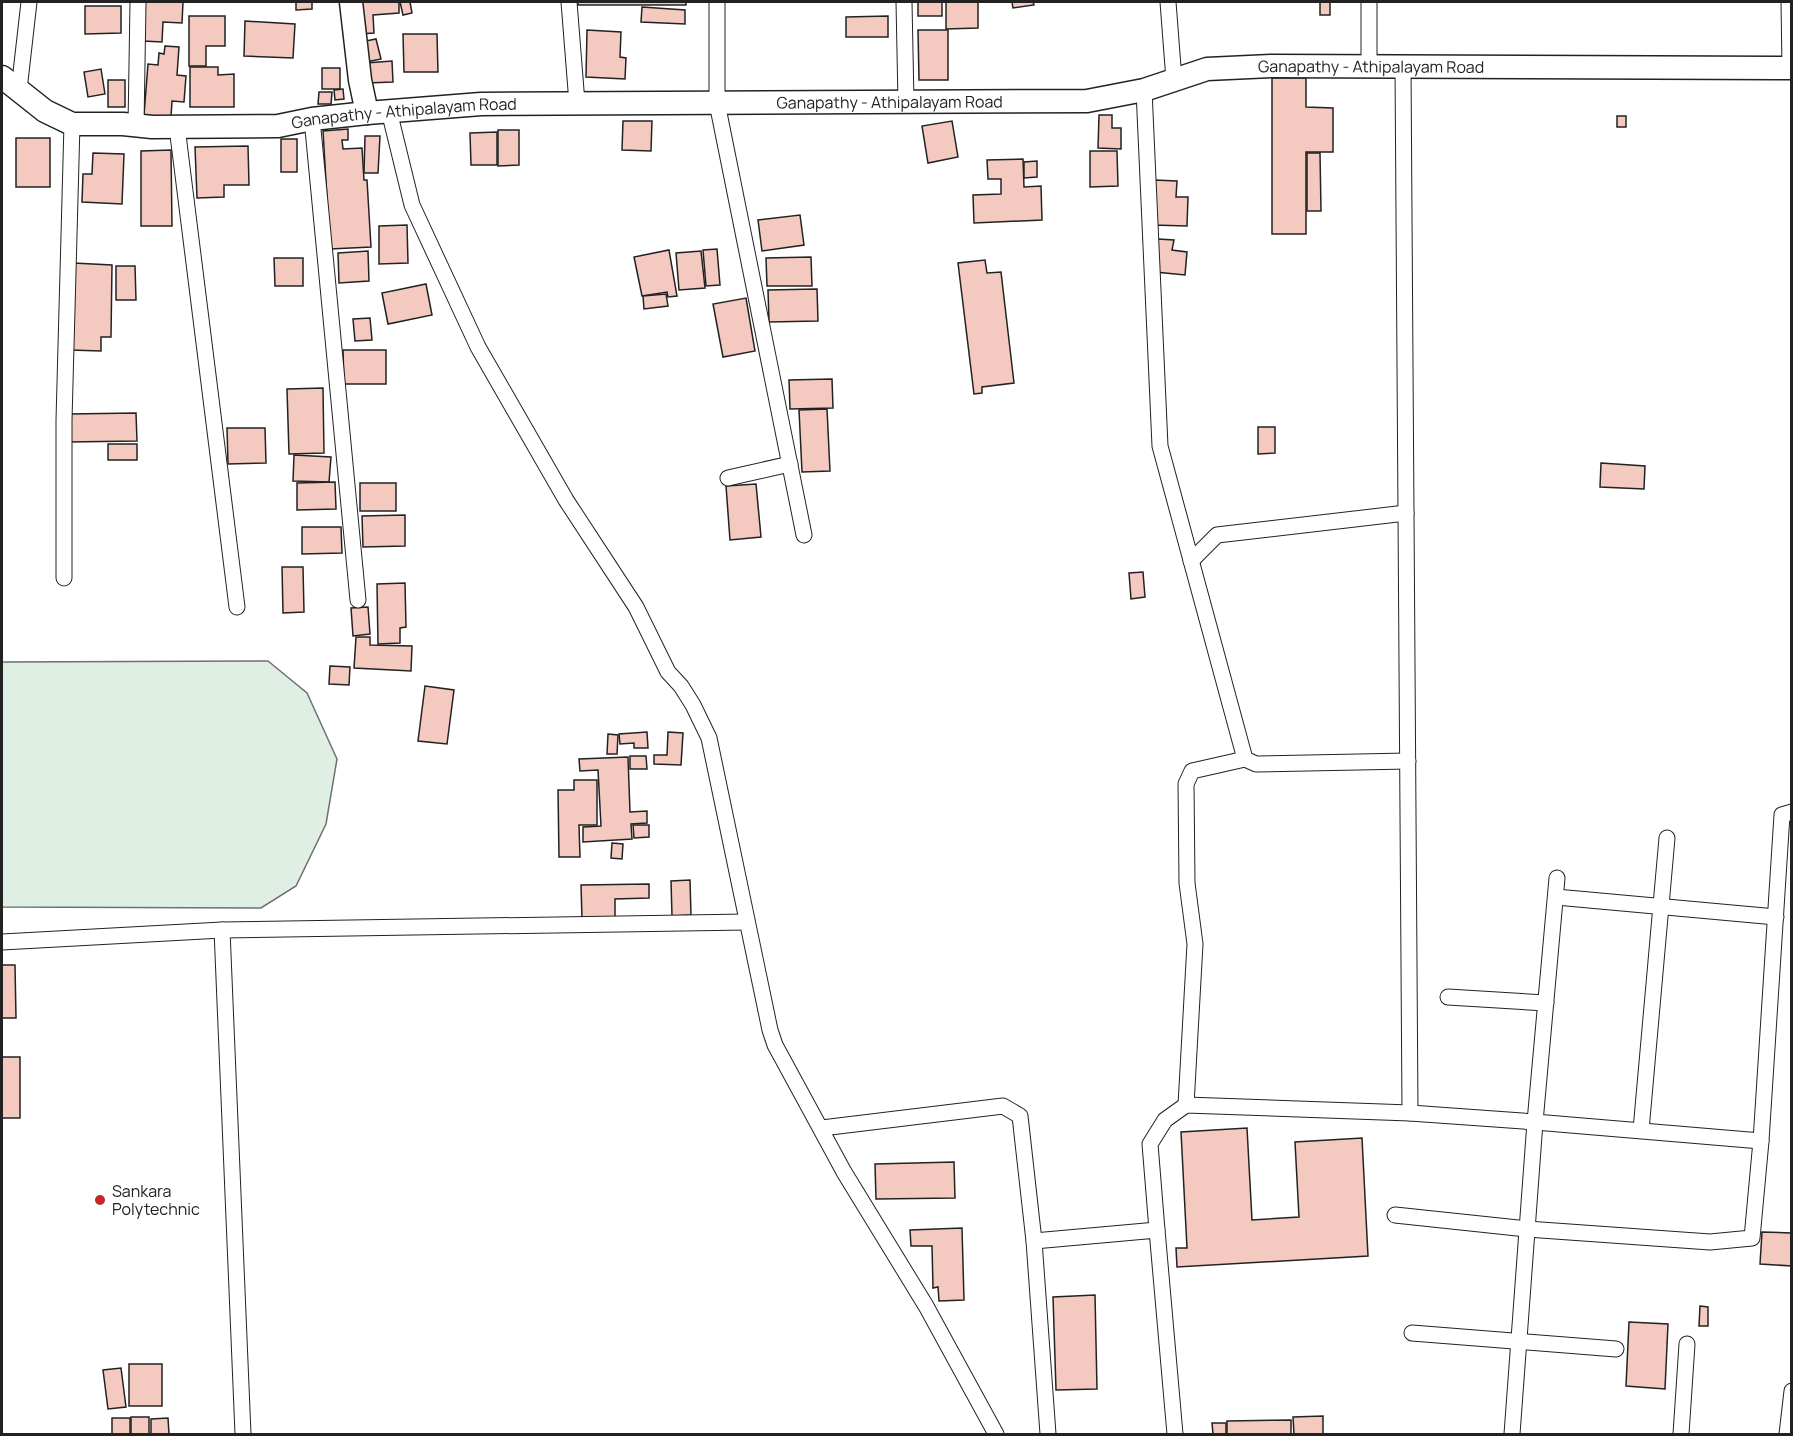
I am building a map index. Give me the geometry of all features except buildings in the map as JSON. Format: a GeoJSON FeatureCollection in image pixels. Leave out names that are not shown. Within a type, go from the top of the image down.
{"type":"FeatureCollection","features":[{"type":"Feature","properties":{"kind":"main road"},"geometry":{"type":"LineString","coordinates":[[351,2],[360,80],[378,112]]}},
{"type":"Feature","properties":{"kind":"main road","name":"Ganapathy - Athipalayam Road"},"geometry":{"type":"LineString","coordinates":[[10,84],[45,111],[72,124],[177,127],[278,126],[312,119],[481,104],[1087,101],[1144,90],[1207,69],[1271,66],[1791,68]]}},
{"type":"Feature","properties":{"kind":"street"},"geometry":{"type":"LineString","coordinates":[[10,84],[29,2]]}},
{"type":"Feature","properties":{"kind":"street"},"geometry":{"type":"LineString","coordinates":[[136,126],[138,2]]}},
{"type":"Feature","properties":{"kind":"street"},"geometry":{"type":"LineString","coordinates":[[569,2],[577,104]]}},
{"type":"Feature","properties":{"kind":"street"},"geometry":{"type":"LineString","coordinates":[[717,2],[717,103],[804,535]]}},
{"type":"Feature","properties":{"kind":"street"},"geometry":{"type":"LineString","coordinates":[[904,2],[906,102]]}},
{"type":"Feature","properties":{"kind":"street"},"geometry":{"type":"LineString","coordinates":[[1168,2],[1174,80]]}},
{"type":"Feature","properties":{"kind":"street"},"geometry":{"type":"LineString","coordinates":[[1368,2],[1369,66]]}},
{"type":"Feature","properties":{"kind":"street"},"geometry":{"type":"LineString","coordinates":[[1789,2],[1791,68]]}},
{"type":"Feature","properties":{"kind":"street"},"geometry":{"type":"LineString","coordinates":[[1403,65],[1410,1113]]}},
{"type":"Feature","properties":{"kind":"street"},"geometry":{"type":"LineString","coordinates":[[1144,90],[1160,446],[1245,759]]}},
{"type":"Feature","properties":{"kind":"street"},"geometry":{"type":"LineString","coordinates":[[378,112],[412,205],[478,347],[566,500],[636,607],[668,672],[681,686],[693,705],[709,738],[775,1045],[844,1172],[926,1306],[996,1434]]}},
{"type":"Feature","properties":{"kind":"street"},"geometry":{"type":"LineString","coordinates":[[312,119],[358,600]]}},
{"type":"Feature","properties":{"kind":"street"},"geometry":{"type":"LineString","coordinates":[[64,578],[64,420],[72,124]]}},
{"type":"Feature","properties":{"kind":"street"},"geometry":{"type":"LineString","coordinates":[[177,127],[237,607]]}},
{"type":"Feature","properties":{"kind":"street"},"geometry":{"type":"LineString","coordinates":[[728,478],[790,464]]}},
{"type":"Feature","properties":{"kind":"street"},"geometry":{"type":"LineString","coordinates":[[1191,561],[1217,535],[1406,513]]}},
{"type":"Feature","properties":{"kind":"street"},"geometry":{"type":"LineString","coordinates":[[1186,1105],[1195,944],[1187,883],[1186,784],[1192,771],[1245,759],[1256,764],[1407,761]]}},
{"type":"Feature","properties":{"kind":"street"},"geometry":{"type":"LineString","coordinates":[[1395,1215],[1527,1229],[1710,1242],[1752,1238],[1761,1140],[1782,815],[1791,812]]}},
{"type":"Feature","properties":{"kind":"street"},"geometry":{"type":"LineString","coordinates":[[1641,1131],[1667,838]]}},
{"type":"Feature","properties":{"kind":"street"},"geometry":{"type":"LineString","coordinates":[[1512,1434],[1535,1122],[1557,878]]}},
{"type":"Feature","properties":{"kind":"street"},"geometry":{"type":"LineString","coordinates":[[1556,897],[1776,917]]}},
{"type":"Feature","properties":{"kind":"street"},"geometry":{"type":"LineString","coordinates":[[2,942],[222,930],[747,922]]}},
{"type":"Feature","properties":{"kind":"street"},"geometry":{"type":"LineString","coordinates":[[222,930],[243,1434]]}},
{"type":"Feature","properties":{"kind":"street"},"geometry":{"type":"LineString","coordinates":[[1448,997],[1546,1003]]}},
{"type":"Feature","properties":{"kind":"street"},"geometry":{"type":"LineString","coordinates":[[1175,1434],[1150,1144],[1165,1120],[1186,1105],[1410,1113],[1761,1140]]}},
{"type":"Feature","properties":{"kind":"street"},"geometry":{"type":"LineString","coordinates":[[822,1128],[1004,1106],[1020,1116],[1034,1241],[1048,1434]]}},
{"type":"Feature","properties":{"kind":"street"},"geometry":{"type":"LineString","coordinates":[[1034,1241],[1157,1230]]}},
{"type":"Feature","properties":{"kind":"street"},"geometry":{"type":"LineString","coordinates":[[1412,1333],[1616,1349]]}},
{"type":"Feature","properties":{"kind":"street"},"geometry":{"type":"LineString","coordinates":[[1682,1434],[1687,1344]]}},
{"type":"Feature","properties":{"kind":"street"},"geometry":{"type":"LineString","coordinates":[[1787,1434],[1791,1391]]}},
{"type":"Feature","properties":{"kind":"green space"},"geometry":{"type":"Polygon","coordinates":[[[268,661],[307,693],[337,759],[326,824],[296,886],[261,908],[2,907],[2,662],[268,661]]]}},
{"type":"Feature","properties":{"kind":"place","name":"Sankara Polytechnic"},"geometry":{"type":"Point","coordinates":[100,1200]}}]}
